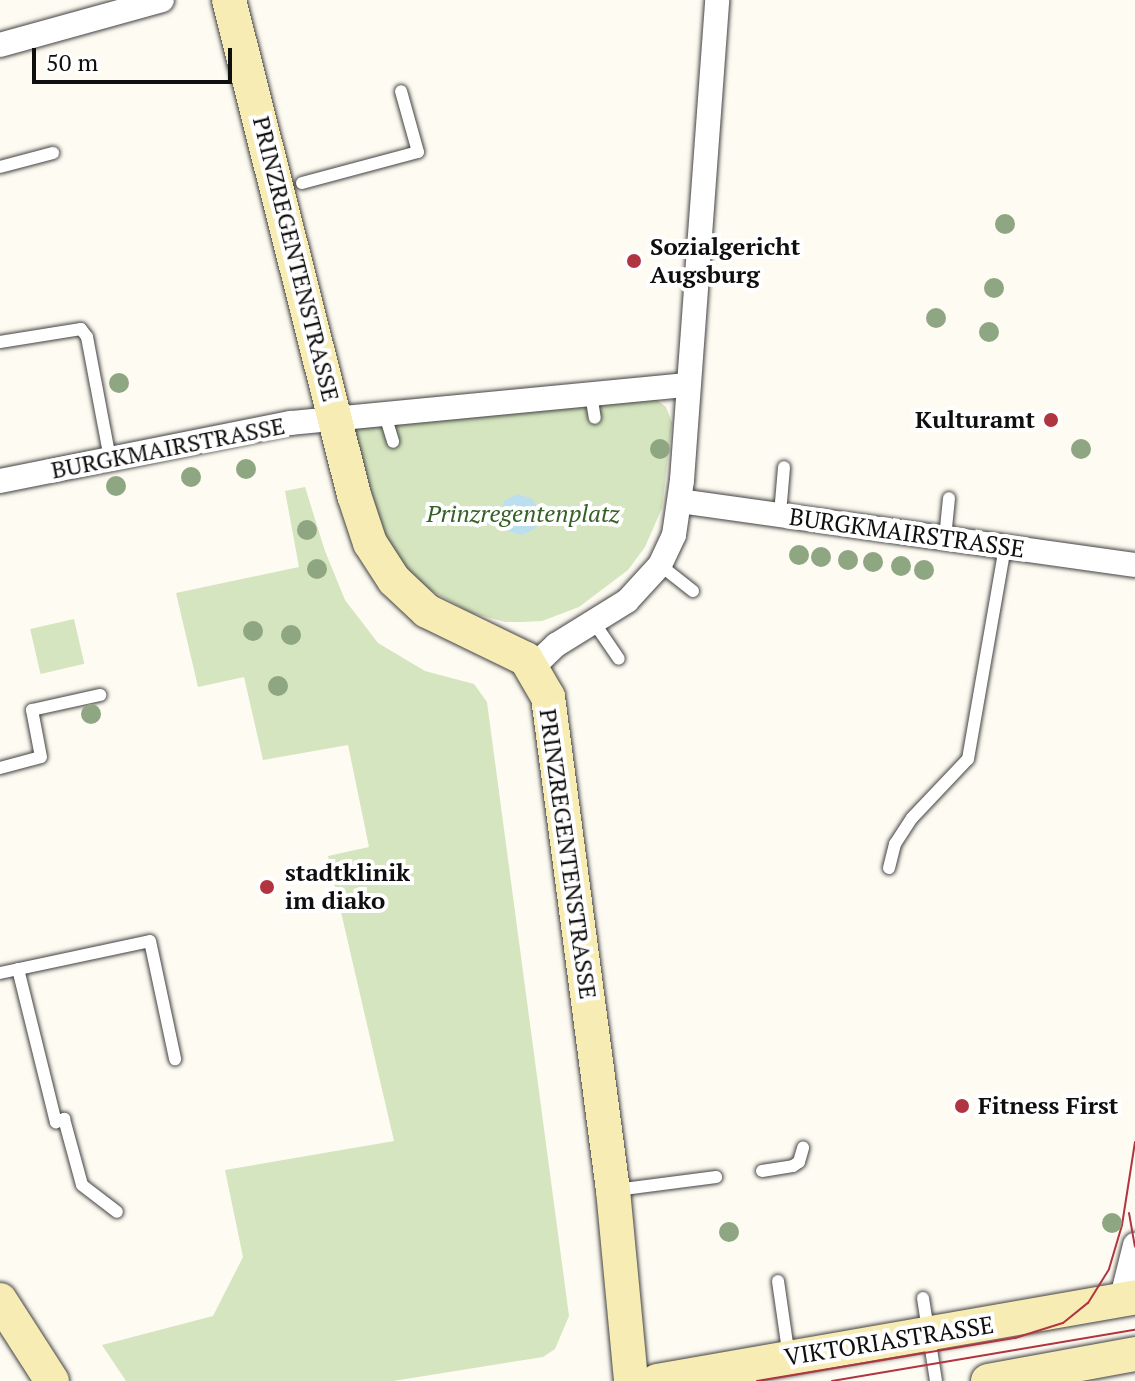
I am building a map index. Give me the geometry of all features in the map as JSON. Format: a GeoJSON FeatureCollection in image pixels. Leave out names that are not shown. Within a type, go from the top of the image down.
{"type":"FeatureCollection","features":[{"type":"Feature","properties":{"kind":"street"},"geometry":{"type":"LineString","coordinates":[[0,45],[162,0]]}},
{"type":"Feature","properties":{"kind":"street","name":"PRINZREGENTENSTRASSE"},"geometry":{"type":"LineString","coordinates":[[229,0],[354,495],[370,543],[394,580],[427,611],[460,630],[511,649],[533,667],[548,697],[613,1190],[631,1381]]}},
{"type":"Feature","properties":{"kind":"street"},"geometry":{"type":"LineString","coordinates":[[533,667],[556,645],[595,624],[627,601],[660,565],[674,535],[680,501],[717,0]]}},
{"type":"Feature","properties":{"kind":"street"},"geometry":{"type":"LineString","coordinates":[[336,418],[593,406],[688,385]]}},
{"type":"Feature","properties":{"kind":"street","name":"BURGKMAIRSTRASSE"},"geometry":{"type":"LineString","coordinates":[[0,481],[291,423],[336,418]]}},
{"type":"Feature","properties":{"kind":"street","name":"BURGKMAIRSTRASSE"},"geometry":{"type":"LineString","coordinates":[[680,501],[1135,565]]}},
{"type":"Feature","properties":{"kind":"street"},"geometry":{"type":"LineString","coordinates":[[988,1381],[1123,1360],[1135,1245]]}},
{"type":"Feature","properties":{"kind":"street"},"geometry":{"type":"LineString","coordinates":[[0,1300],[52,1381]]}},
{"type":"Feature","properties":{"kind":"street","name":"VIKTORIASTRASSE"},"geometry":{"type":"LineString","coordinates":[[657,1381],[1128,1300]]}},
{"type":"Feature","properties":{"kind":"lane"},"geometry":{"type":"LineString","coordinates":[[302,183],[418,152],[401,91]]}},
{"type":"Feature","properties":{"kind":"lane"},"geometry":{"type":"LineString","coordinates":[[0,167],[53,153]]}},
{"type":"Feature","properties":{"kind":"lane"},"geometry":{"type":"LineString","coordinates":[[0,342],[81,329],[87,337],[110,459]]}},
{"type":"Feature","properties":{"kind":"lane"},"geometry":{"type":"LineString","coordinates":[[385,415],[393,442]]}},
{"type":"Feature","properties":{"kind":"lane"},"geometry":{"type":"LineString","coordinates":[[780,514],[784,467]]}},
{"type":"Feature","properties":{"kind":"lane"},"geometry":{"type":"LineString","coordinates":[[945,538],[949,498]]}},
{"type":"Feature","properties":{"kind":"lane"},"geometry":{"type":"LineString","coordinates":[[889,868],[895,844],[912,818],[968,759],[1005,547]]}},
{"type":"Feature","properties":{"kind":"lane"},"geometry":{"type":"LineString","coordinates":[[660,565],[693,591]]}},
{"type":"Feature","properties":{"kind":"lane"},"geometry":{"type":"LineString","coordinates":[[595,624],[619,659]]}},
{"type":"Feature","properties":{"kind":"lane"},"geometry":{"type":"LineString","coordinates":[[0,768],[41,757],[32,710],[100,695]]}},
{"type":"Feature","properties":{"kind":"lane"},"geometry":{"type":"LineString","coordinates":[[0,973],[150,941],[175,1059]]}},
{"type":"Feature","properties":{"kind":"lane"},"geometry":{"type":"LineString","coordinates":[[18,969],[56,1122],[64,1119],[82,1185],[117,1212]]}},
{"type":"Feature","properties":{"kind":"lane"},"geometry":{"type":"LineString","coordinates":[[762,1171],[793,1166],[799,1162],[803,1148]]}},
{"type":"Feature","properties":{"kind":"lane"},"geometry":{"type":"LineString","coordinates":[[613,1190],[716,1177]]}},
{"type":"Feature","properties":{"kind":"lane"},"geometry":{"type":"LineString","coordinates":[[778,1281],[789,1357]]}},
{"type":"Feature","properties":{"kind":"lane"},"geometry":{"type":"LineString","coordinates":[[923,1298],[936,1381]]}},
{"type":"Feature","properties":{"kind":"green space","name":"Prinzregentenplatz"},"geometry":{"type":"Polygon","coordinates":[[[652,396],[666,407],[672,423],[662,508],[645,547],[628,570],[579,607],[542,621],[505,622],[472,613],[425,587],[400,561],[383,534],[352,423],[652,396]]]}},
{"type":"Feature","properties":{"kind":"green space"},"geometry":{"type":"Polygon","coordinates":[[[305,487],[325,551],[345,600],[378,643],[425,671],[474,684],[487,702],[569,1316],[555,1349],[543,1357],[393,1381],[126,1381],[102,1345],[213,1316],[243,1257],[225,1170],[394,1141],[328,856],[369,847],[348,745],[263,760],[244,677],[198,687],[176,593],[299,567],[285,491],[305,487]]]}},
{"type":"Feature","properties":{"kind":"green space"},"geometry":{"type":"Polygon","coordinates":[[[74,619],[84,664],[41,674],[30,629],[74,619]]]}},
{"type":"Feature","properties":{"kind":"water"},"geometry":{"type":"Polygon","coordinates":[[[517,494],[533,499],[540,514],[535,529],[522,535],[505,530],[499,518],[504,501],[517,494]]]}},
{"type":"Feature","properties":{"kind":"tram line"},"geometry":{"type":"LineString","coordinates":[[757,1381],[1015,1338],[1063,1323],[1088,1303],[1109,1269],[1122,1225],[1135,1142]]}},
{"type":"Feature","properties":{"kind":"tram line"},"geometry":{"type":"LineString","coordinates":[[1129,1213],[1135,1246]]}},
{"type":"Feature","properties":{"kind":"tram line"},"geometry":{"type":"LineString","coordinates":[[832,1381],[1135,1330]]}},
{"type":"Feature","properties":{"kind":"place","name":"Sozialgericht Augsburg"},"geometry":{"type":"Point","coordinates":[634,261]}},
{"type":"Feature","properties":{"kind":"place","name":"Kulturamt"},"geometry":{"type":"Point","coordinates":[1051,420]}},
{"type":"Feature","properties":{"kind":"place","name":"stadtklinik im diako"},"geometry":{"type":"Point","coordinates":[267,887]}},
{"type":"Feature","properties":{"kind":"place","name":"Fitness First"},"geometry":{"type":"Point","coordinates":[962,1106]}}]}
